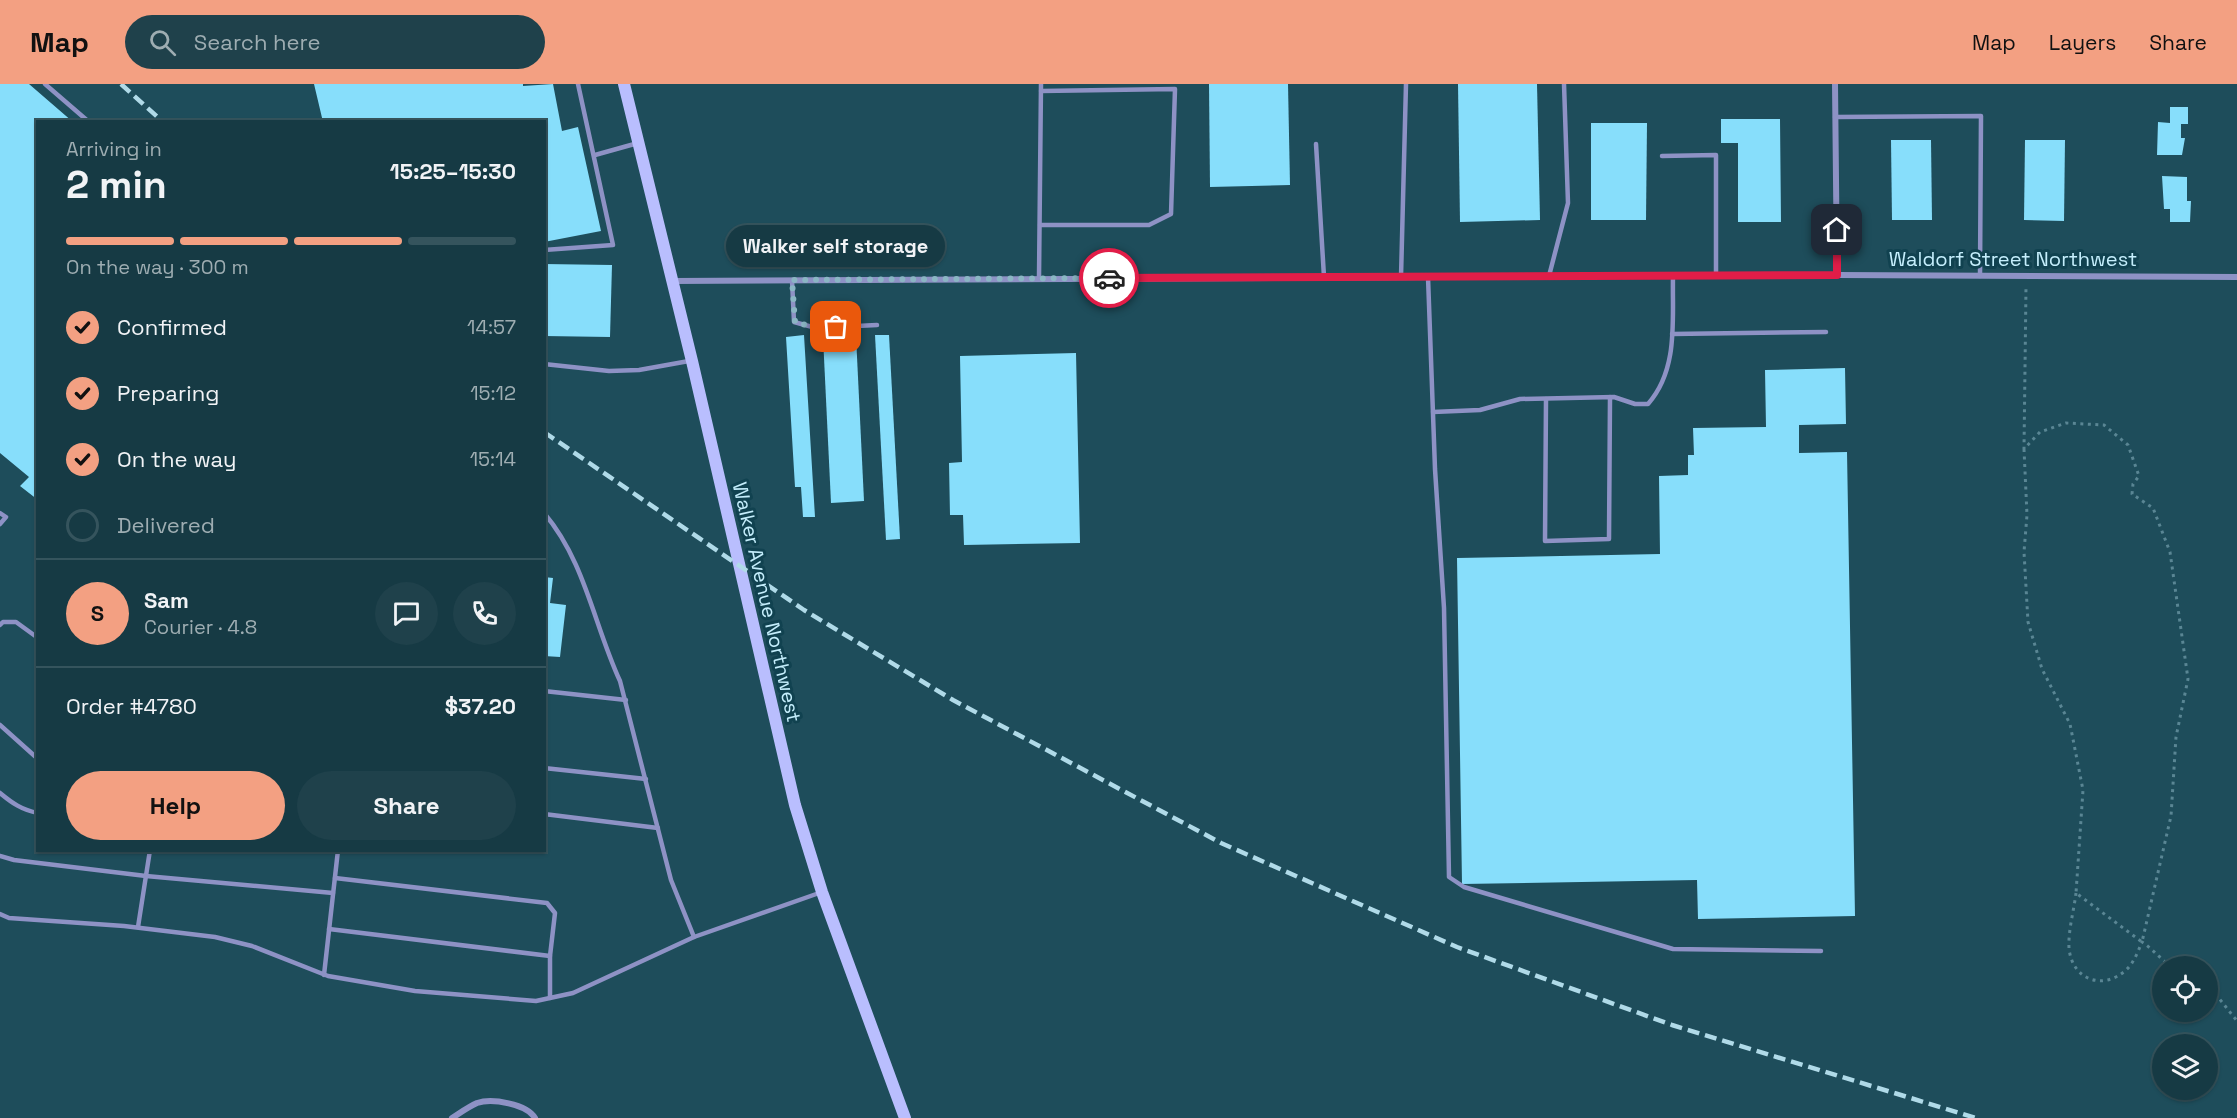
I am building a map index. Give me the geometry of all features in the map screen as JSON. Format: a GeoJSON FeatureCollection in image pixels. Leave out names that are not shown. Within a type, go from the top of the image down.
{"type":"FeatureCollection","features":[{"type":"Feature","properties":{"kind":"main road","name":"Walker Avenue Northwest"},"geometry":{"type":"LineString","coordinates":[[624,84],[692,361],[795,805],[822,892],[905,1118]]}},
{"type":"Feature","properties":{"kind":"street"},"geometry":{"type":"LineString","coordinates":[[1835,84],[1837,275]]}},
{"type":"Feature","properties":{"kind":"street","name":"Waldorf Street Northwest"},"geometry":{"type":"LineString","coordinates":[[673,281],[1837,275],[2237,277]]}},
{"type":"Feature","properties":{"kind":"street"},"geometry":{"type":"LineString","coordinates":[[452,1118],[479,1102],[512,1103],[532,1113],[535,1118]]}},
{"type":"Feature","properties":{"kind":"lane"},"geometry":{"type":"LineString","coordinates":[[45,84],[87,120]]}},
{"type":"Feature","properties":{"kind":"lane"},"geometry":{"type":"LineString","coordinates":[[546,250],[614,245],[578,84]]}},
{"type":"Feature","properties":{"kind":"lane"},"geometry":{"type":"LineString","coordinates":[[1039,278],[1041,84]]}},
{"type":"Feature","properties":{"kind":"lane"},"geometry":{"type":"LineString","coordinates":[[1401,277],[1406,84]]}},
{"type":"Feature","properties":{"kind":"lane"},"geometry":{"type":"LineString","coordinates":[[1549,276],[1568,203],[1564,84]]}},
{"type":"Feature","properties":{"kind":"lane"},"geometry":{"type":"LineString","coordinates":[[1040,225],[1149,225],[1171,214],[1175,87],[1041,91]]}},
{"type":"Feature","properties":{"kind":"lane"},"geometry":{"type":"LineString","coordinates":[[1835,117],[1981,116],[1980,276]]}},
{"type":"Feature","properties":{"kind":"lane"},"geometry":{"type":"LineString","coordinates":[[595,155],[638,143]]}},
{"type":"Feature","properties":{"kind":"lane"},"geometry":{"type":"LineString","coordinates":[[1316,144],[1324,277]]}},
{"type":"Feature","properties":{"kind":"lane"},"geometry":{"type":"LineString","coordinates":[[1662,156],[1716,155],[1716,276]]}},
{"type":"Feature","properties":{"kind":"lane"},"geometry":{"type":"LineString","coordinates":[[1433,412],[1480,410],[1520,399],[1610,397],[1635,404],[1648,404],[1657,394],[1669,367],[1672,334],[1672,276]]}},
{"type":"Feature","properties":{"kind":"lane"},"geometry":{"type":"LineString","coordinates":[[1428,277],[1444,608],[1449,877],[1464,887],[1672,949],[1821,951]]}},
{"type":"Feature","properties":{"kind":"lane"},"geometry":{"type":"LineString","coordinates":[[792,280],[795,322],[816,328],[877,325]]}},
{"type":"Feature","properties":{"kind":"lane"},"geometry":{"type":"LineString","coordinates":[[1672,334],[1826,332]]}},
{"type":"Feature","properties":{"kind":"lane"},"geometry":{"type":"LineString","coordinates":[[546,364],[609,371],[639,370],[692,361]]}},
{"type":"Feature","properties":{"kind":"lane"},"geometry":{"type":"LineString","coordinates":[[1546,399],[1545,541],[1609,539],[1610,397]]}},
{"type":"Feature","properties":{"kind":"lane"},"geometry":{"type":"LineString","coordinates":[[0,513],[6,517],[0,524]]}},
{"type":"Feature","properties":{"kind":"lane"},"geometry":{"type":"LineString","coordinates":[[546,515],[557,528],[576,564],[606,650],[620,681],[671,880],[694,937]]}},
{"type":"Feature","properties":{"kind":"lane"},"geometry":{"type":"LineString","coordinates":[[0,625],[3,622],[16,622],[36,637]]}},
{"type":"Feature","properties":{"kind":"lane"},"geometry":{"type":"LineString","coordinates":[[546,691],[626,700]]}},
{"type":"Feature","properties":{"kind":"lane"},"geometry":{"type":"LineString","coordinates":[[0,725],[36,757]]}},
{"type":"Feature","properties":{"kind":"lane"},"geometry":{"type":"LineString","coordinates":[[546,768],[646,779]]}},
{"type":"Feature","properties":{"kind":"lane"},"geometry":{"type":"LineString","coordinates":[[0,793],[13,804],[36,813]]}},
{"type":"Feature","properties":{"kind":"lane"},"geometry":{"type":"LineString","coordinates":[[546,814],[658,828]]}},
{"type":"Feature","properties":{"kind":"lane"},"geometry":{"type":"LineString","coordinates":[[138,927],[150,852]]}},
{"type":"Feature","properties":{"kind":"lane"},"geometry":{"type":"LineString","coordinates":[[324,975],[338,852]]}},
{"type":"Feature","properties":{"kind":"lane"},"geometry":{"type":"LineString","coordinates":[[0,856],[14,860],[146,876],[333,893]]}},
{"type":"Feature","properties":{"kind":"lane"},"geometry":{"type":"LineString","coordinates":[[335,878],[547,903],[555,913],[550,956],[550,998]]}},
{"type":"Feature","properties":{"kind":"lane"},"geometry":{"type":"LineString","coordinates":[[0,914],[9,918],[138,927],[215,938],[252,946],[324,975],[415,992],[536,1001],[573,993],[694,937],[822,892]]}},
{"type":"Feature","properties":{"kind":"lane"},"geometry":{"type":"LineString","coordinates":[[329,929],[550,956]]}},
{"type":"Feature","properties":{"kind":"path"},"geometry":{"type":"LineString","coordinates":[[2024,449],[2040,432],[2066,423],[2104,425],[2128,445],[2139,477],[2133,484],[2132,494],[2153,508],[2170,552],[2188,679],[2176,736],[2171,816],[2142,942],[2127,970],[2110,980],[2095,981],[2083,977],[2073,964],[2069,948],[2076,893],[2083,790],[2070,724],[2042,669],[2028,622],[2024,552],[2027,515],[2024,449],[2026,276]]}},
{"type":"Feature","properties":{"kind":"path"},"geometry":{"type":"LineString","coordinates":[[2076,893],[2150,947],[2156,956]]}},
{"type":"Feature","properties":{"kind":"path"},"geometry":{"type":"LineString","coordinates":[[2218,998],[2237,1021]]}},
{"type":"Feature","properties":{"kind":"building"},"geometry":{"type":"Polygon","coordinates":[[[0,84],[29,84],[71,120],[36,120],[36,498],[20,486],[29,477],[0,453],[0,84]]]}},
{"type":"Feature","properties":{"kind":"building"},"geometry":{"type":"Polygon","coordinates":[[[314,84],[523,84],[523,86],[553,84],[562,131],[578,127],[601,231],[546,242],[546,120],[323,120],[314,84]]]}},
{"type":"Feature","properties":{"kind":"building"},"geometry":{"type":"Polygon","coordinates":[[[1209,84],[1288,84],[1290,185],[1210,187],[1209,84]]]}},
{"type":"Feature","properties":{"kind":"building"},"geometry":{"type":"Polygon","coordinates":[[[1458,84],[1537,84],[1540,220],[1460,222],[1458,84]]]}},
{"type":"Feature","properties":{"kind":"building"},"geometry":{"type":"Polygon","coordinates":[[[2170,107],[2188,107],[2188,124],[2181,124],[2181,138],[2185,138],[2182,155],[2157,155],[2158,122],[2170,123],[2170,107]]]}},
{"type":"Feature","properties":{"kind":"building"},"geometry":{"type":"Polygon","coordinates":[[[1721,119],[1780,119],[1781,222],[1738,222],[1738,143],[1721,143],[1721,119]]]}},
{"type":"Feature","properties":{"kind":"building"},"geometry":{"type":"Polygon","coordinates":[[[1591,123],[1647,123],[1646,220],[1591,220],[1591,123]]]}},
{"type":"Feature","properties":{"kind":"building"},"geometry":{"type":"Polygon","coordinates":[[[1891,140],[1931,140],[1932,220],[1892,220],[1891,140]]]}},
{"type":"Feature","properties":{"kind":"building"},"geometry":{"type":"Polygon","coordinates":[[[2025,140],[2065,140],[2064,221],[2024,220],[2025,140]]]}},
{"type":"Feature","properties":{"kind":"building"},"geometry":{"type":"Polygon","coordinates":[[[2162,176],[2187,177],[2187,201],[2191,201],[2190,222],[2170,222],[2170,209],[2164,209],[2162,176]]]}},
{"type":"Feature","properties":{"kind":"building"},"geometry":{"type":"Polygon","coordinates":[[[546,264],[612,265],[610,337],[546,336],[546,264]]]}},
{"type":"Feature","properties":{"kind":"building"},"geometry":{"type":"Polygon","coordinates":[[[804,335],[815,517],[803,517],[801,487],[795,487],[786,337],[804,335]]]}},
{"type":"Feature","properties":{"kind":"building"},"geometry":{"type":"Polygon","coordinates":[[[875,335],[889,335],[900,539],[886,540],[875,335]]]}},
{"type":"Feature","properties":{"kind":"building"},"geometry":{"type":"Polygon","coordinates":[[[856,336],[864,501],[831,503],[823,337],[856,336]]]}},
{"type":"Feature","properties":{"kind":"building"},"geometry":{"type":"Polygon","coordinates":[[[1076,353],[1080,543],[964,545],[963,515],[950,515],[949,463],[962,462],[960,356],[1076,353]]]}},
{"type":"Feature","properties":{"kind":"building"},"geometry":{"type":"Polygon","coordinates":[[[1845,368],[1846,424],[1799,425],[1799,453],[1847,452],[1855,916],[1698,919],[1697,880],[1462,884],[1457,558],[1660,554],[1659,476],[1688,475],[1688,455],[1694,455],[1693,428],[1766,427],[1765,370],[1845,368]]]}},
{"type":"Feature","properties":{"kind":"building"},"geometry":{"type":"Polygon","coordinates":[[[546,577],[553,578],[550,603],[566,605],[560,657],[546,656],[546,577]]]}},
{"type":"Feature","properties":{"kind":"railway"},"geometry":{"type":"LineString","coordinates":[[121,84],[161,120]]}},
{"type":"Feature","properties":{"kind":"railway"},"geometry":{"type":"LineString","coordinates":[[546,433],[804,610],[953,700],[1221,843],[1457,947],[1672,1025],[1976,1118]]}},
{"type":"Feature","properties":{"kind":"way so far"},"geometry":{"type":"LineString","coordinates":[[836,327],[816,328],[795,322],[792,280],[1109,278]]}},
{"type":"Feature","properties":{"kind":"place","name":"Walker self storage"},"geometry":{"type":"Point","coordinates":[836,327]}},
{"type":"Feature","properties":{"kind":"route"},"geometry":{"type":"LineString","coordinates":[[1109,278],[1837,275],[1837,230]]}}]}
